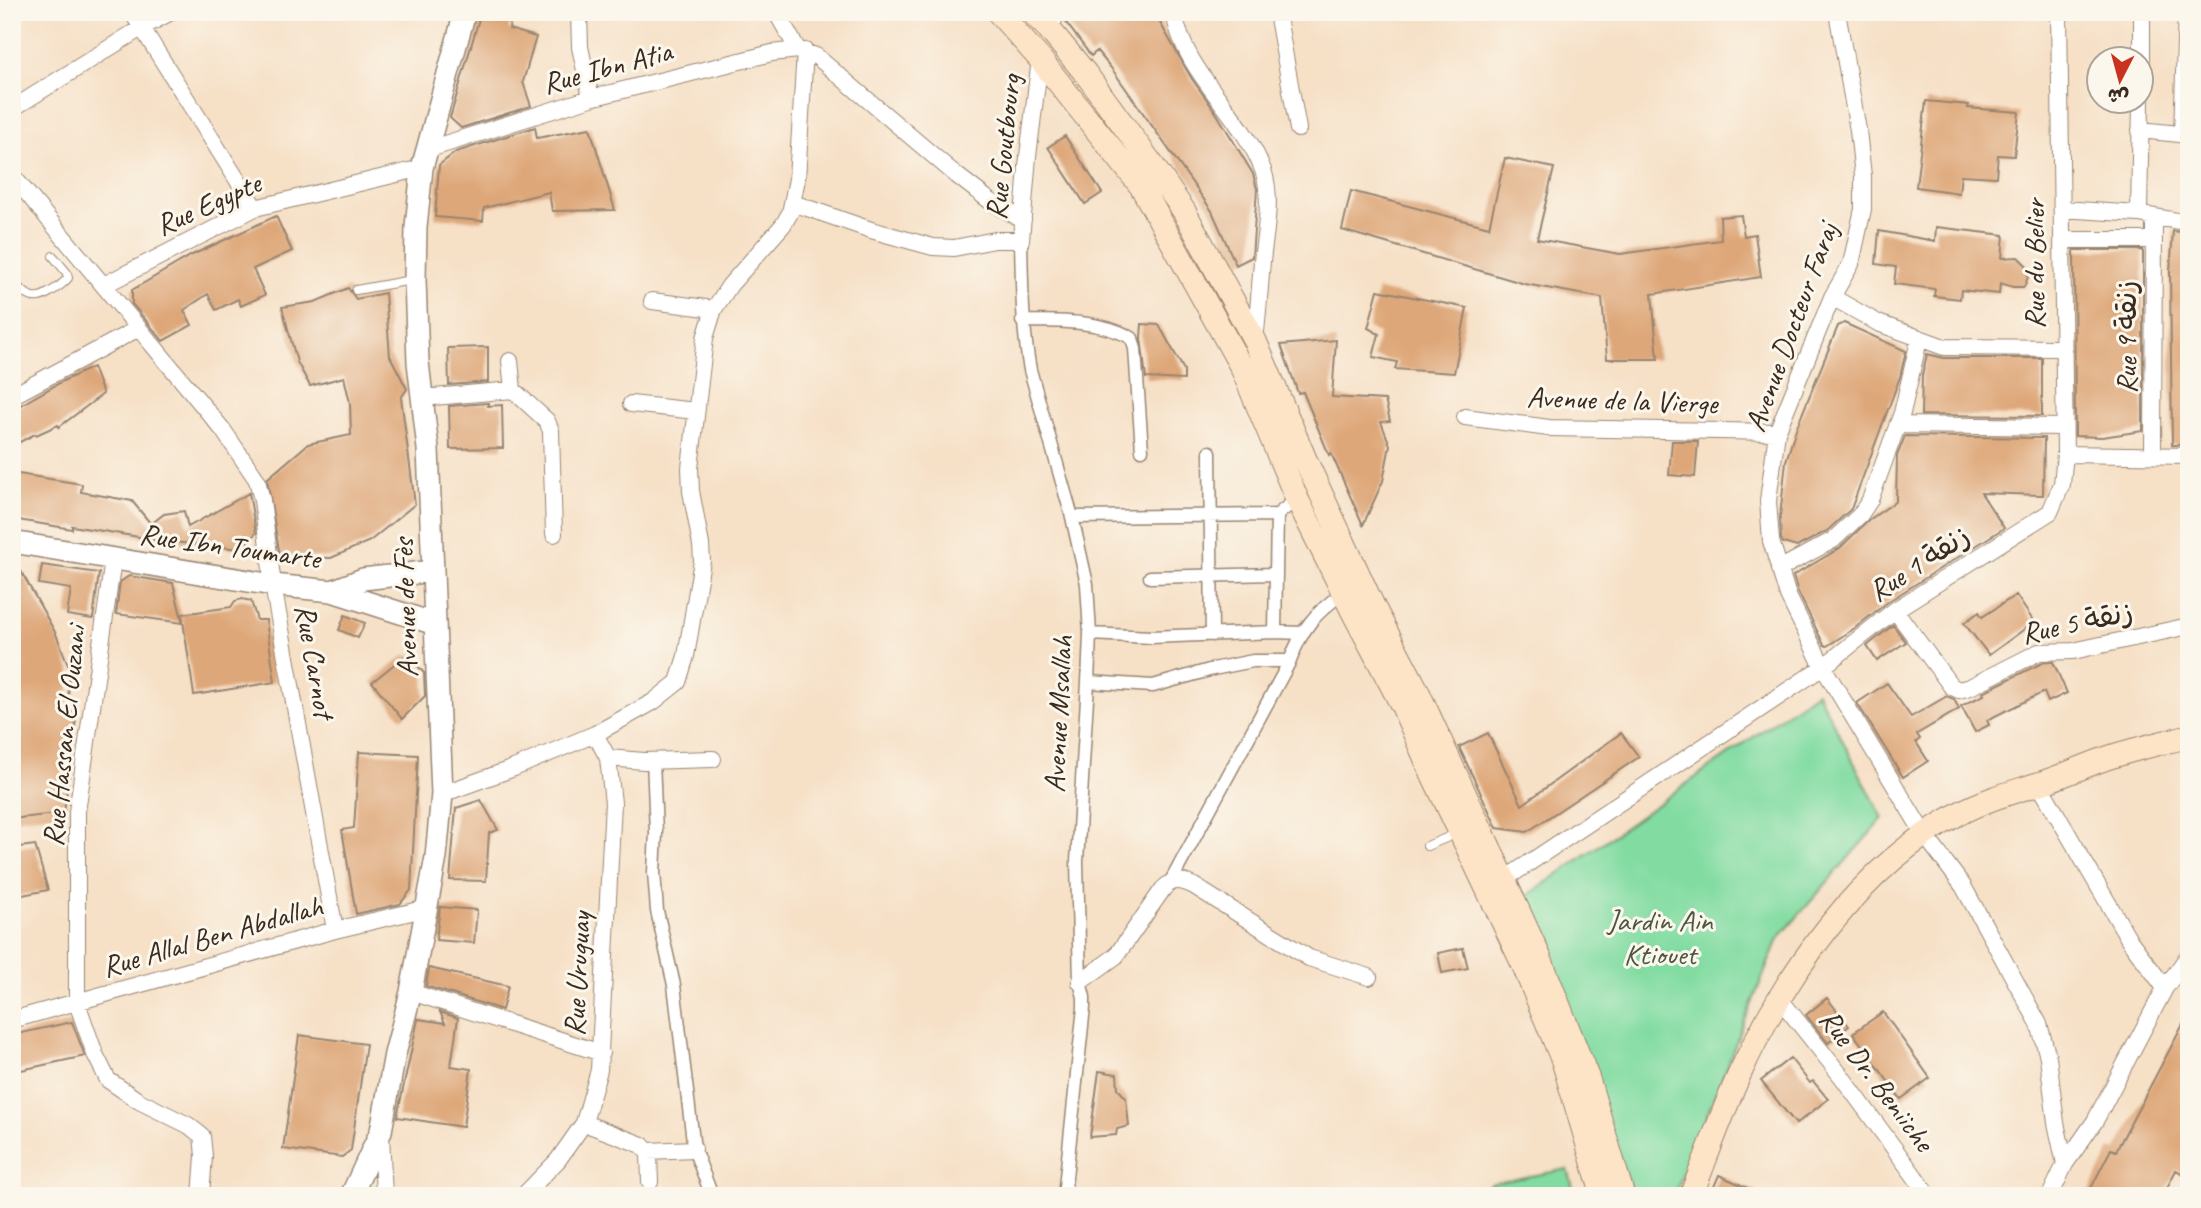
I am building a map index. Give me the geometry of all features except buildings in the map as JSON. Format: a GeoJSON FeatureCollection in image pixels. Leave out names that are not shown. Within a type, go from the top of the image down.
{"type":"FeatureCollection","features":[{"type":"Feature","properties":{"kind":"main road"},"geometry":{"type":"LineString","coordinates":[[998,12],[1040,59],[1141,186],[1242,368],[1297,499],[1403,707],[1523,964],[1563,1061],[1603,1196]]}},
{"type":"Feature","properties":{"kind":"main road"},"geometry":{"type":"LineString","coordinates":[[1032,12],[1054,21],[1184,211],[1255,341],[1368,596],[1417,690],[1539,956],[1588,1079],[1623,1196]]}},
{"type":"Feature","properties":{"kind":"main road"},"geometry":{"type":"LineString","coordinates":[[1691,1196],[1741,1072],[1779,998],[1851,901],[1884,866],[1924,834],[1999,794],[2039,784],[2109,758],[2189,736]]}},
{"type":"Feature","properties":{"kind":"street"},"geometry":{"type":"LineString","coordinates":[[132,12],[255,208]]}},
{"type":"Feature","properties":{"kind":"street"},"geometry":{"type":"LineString","coordinates":[[12,109],[171,12]]}},
{"type":"Feature","properties":{"kind":"street","name":"Avenue de Fès"},"geometry":{"type":"LineString","coordinates":[[351,1196],[381,1131],[395,1054],[428,908],[436,857],[442,794],[428,449],[418,362],[416,227],[424,159],[465,12]]}},
{"type":"Feature","properties":{"kind":"street"},"geometry":{"type":"LineString","coordinates":[[579,12],[580,47],[591,98]]}},
{"type":"Feature","properties":{"kind":"street"},"geometry":{"type":"LineString","coordinates":[[776,12],[801,50],[819,58],[990,201],[1023,220]]}},
{"type":"Feature","properties":{"kind":"street"},"geometry":{"type":"LineString","coordinates":[[1174,12],[1178,32],[1187,53],[1252,148],[1264,175],[1267,209],[1255,341]]}},
{"type":"Feature","properties":{"kind":"street"},"geometry":{"type":"LineString","coordinates":[[1278,12],[1298,129]]}},
{"type":"Feature","properties":{"kind":"street","name":"Avenue Docteur Faraj"},"geometry":{"type":"LineString","coordinates":[[1838,12],[1858,130],[1863,209],[1851,264],[1832,297],[1777,432],[1768,501],[1771,541],[1779,569],[1807,637],[1823,667],[1924,834],[1963,886],[2039,1024],[2048,1057],[2056,1123],[2065,1164]]}},
{"type":"Feature","properties":{"kind":"street","name":"Rue du Belier"},"geometry":{"type":"LineString","coordinates":[[2050,512],[2062,484],[2065,454],[2059,12]]}},
{"type":"Feature","properties":{"kind":"street"},"geometry":{"type":"LineString","coordinates":[[2141,46],[2142,12]]}},
{"type":"Feature","properties":{"kind":"street"},"geometry":{"type":"LineString","coordinates":[[2140,130],[2185,134],[2186,12]]}},
{"type":"Feature","properties":{"kind":"street"},"geometry":{"type":"LineString","coordinates":[[442,794],[596,734],[653,702],[678,682],[686,656],[702,561],[690,468],[705,338],[714,309],[730,285],[783,225],[793,203],[797,179],[801,50]]}},
{"type":"Feature","properties":{"kind":"street","name":"Rue Ibn Atia"},"geometry":{"type":"LineString","coordinates":[[424,159],[591,98],[772,53],[801,50]]}},
{"type":"Feature","properties":{"kind":"street","name":"Rue Goutbourg"},"geometry":{"type":"LineString","coordinates":[[1021,240],[1040,59]]}},
{"type":"Feature","properties":{"kind":"street","name":"Rue 9 زنقة"},"geometry":{"type":"LineString","coordinates":[[2140,116],[2146,216],[2153,240],[2153,456]]}},
{"type":"Feature","properties":{"kind":"street","name":"Rue Egypte"},"geometry":{"type":"LineString","coordinates":[[104,285],[255,208],[424,159]]}},
{"type":"Feature","properties":{"kind":"street","name":"Rue Carnot"},"geometry":{"type":"LineString","coordinates":[[12,175],[223,430],[254,475],[262,500],[273,585],[335,930]]}},
{"type":"Feature","properties":{"kind":"street"},"geometry":{"type":"LineString","coordinates":[[793,203],[881,234],[933,247],[954,248],[995,240],[1021,240]]}},
{"type":"Feature","properties":{"kind":"street"},"geometry":{"type":"LineString","coordinates":[[2062,209],[2146,216],[2189,223]]}},
{"type":"Feature","properties":{"kind":"street","name":"Avenue Msallah"},"geometry":{"type":"LineString","coordinates":[[1021,240],[1022,321],[1030,370],[1085,572],[1090,634],[1077,862],[1083,1022],[1064,1196]]}},
{"type":"Feature","properties":{"kind":"street"},"geometry":{"type":"LineString","coordinates":[[2063,240],[2153,240]]}},
{"type":"Feature","properties":{"kind":"street"},"geometry":{"type":"LineString","coordinates":[[1832,297],[1878,323],[1944,347],[2063,348]]}},
{"type":"Feature","properties":{"kind":"street"},"geometry":{"type":"LineString","coordinates":[[652,301],[714,309]]}},
{"type":"Feature","properties":{"kind":"street"},"geometry":{"type":"LineString","coordinates":[[1022,321],[1073,322],[1106,328],[1132,338],[1142,450]]}},
{"type":"Feature","properties":{"kind":"street"},"geometry":{"type":"LineString","coordinates":[[12,396],[137,329]]}},
{"type":"Feature","properties":{"kind":"street"},"geometry":{"type":"LineString","coordinates":[[1779,569],[1833,540],[1860,515],[1870,500],[1907,393],[1919,340]]}},
{"type":"Feature","properties":{"kind":"street"},"geometry":{"type":"LineString","coordinates":[[510,361],[513,390],[547,421],[551,431],[554,534]]}},
{"type":"Feature","properties":{"kind":"street"},"geometry":{"type":"LineString","coordinates":[[422,398],[513,390]]}},
{"type":"Feature","properties":{"kind":"street"},"geometry":{"type":"LineString","coordinates":[[631,404],[696,411]]}},
{"type":"Feature","properties":{"kind":"street","name":"Avenue de la Vierge"},"geometry":{"type":"LineString","coordinates":[[1465,417],[1549,428],[1777,432]]}},
{"type":"Feature","properties":{"kind":"street"},"geometry":{"type":"LineString","coordinates":[[1897,425],[2063,427]]}},
{"type":"Feature","properties":{"kind":"street"},"geometry":{"type":"LineString","coordinates":[[1210,452],[1212,635]]}},
{"type":"Feature","properties":{"kind":"street"},"geometry":{"type":"LineString","coordinates":[[2065,454],[2189,456]]}},
{"type":"Feature","properties":{"kind":"street"},"geometry":{"type":"LineString","coordinates":[[1072,517],[1277,515],[1297,499]]}},
{"type":"Feature","properties":{"kind":"street","name":"Rue 1 زنقة"},"geometry":{"type":"LineString","coordinates":[[1505,878],[1823,667],[1895,610],[2050,512]]}},
{"type":"Feature","properties":{"kind":"street"},"geometry":{"type":"LineString","coordinates":[[1275,632],[1277,515]]}},
{"type":"Feature","properties":{"kind":"street","name":"Rue Ibn Toumarte"},"geometry":{"type":"LineString","coordinates":[[12,542],[273,585],[331,591],[435,624]]}},
{"type":"Feature","properties":{"kind":"street","name":"Rue Hassan El Ouzani"},"geometry":{"type":"LineString","coordinates":[[113,560],[77,812],[77,1003],[95,1055],[108,1080],[139,1101],[188,1125],[202,1136],[204,1156],[201,1196]]}},
{"type":"Feature","properties":{"kind":"street"},"geometry":{"type":"LineString","coordinates":[[331,591],[363,579],[433,571]]}},
{"type":"Feature","properties":{"kind":"street"},"geometry":{"type":"LineString","coordinates":[[1150,577],[1276,574]]}},
{"type":"Feature","properties":{"kind":"street"},"geometry":{"type":"LineString","coordinates":[[1080,982],[1116,956],[1171,881],[1290,661],[1301,633],[1320,610],[1343,593]]}},
{"type":"Feature","properties":{"kind":"street","name":"Rue 5 زنقة"},"geometry":{"type":"LineString","coordinates":[[1895,610],[1951,686],[1959,690],[2039,652],[2073,650],[2189,626]]}},
{"type":"Feature","properties":{"kind":"street"},"geometry":{"type":"LineString","coordinates":[[1090,634],[1151,637],[1301,633]]}},
{"type":"Feature","properties":{"kind":"street"},"geometry":{"type":"LineString","coordinates":[[1088,682],[1153,686],[1253,661],[1290,661]]}},
{"type":"Feature","properties":{"kind":"street","name":"Rue Uruguay"},"geometry":{"type":"LineString","coordinates":[[523,1196],[558,1160],[584,1123],[596,1087],[601,1053],[613,831],[612,782],[608,758],[596,734]]}},
{"type":"Feature","properties":{"kind":"street"},"geometry":{"type":"LineString","coordinates":[[608,758],[653,761],[713,760]]}},
{"type":"Feature","properties":{"kind":"street"},"geometry":{"type":"LineString","coordinates":[[653,761],[657,911],[674,985],[694,1149],[712,1196]]}},
{"type":"Feature","properties":{"kind":"street"},"geometry":{"type":"LineString","coordinates":[[2039,784],[2130,941],[2165,988]]}},
{"type":"Feature","properties":{"kind":"street"},"geometry":{"type":"LineString","coordinates":[[1171,881],[1181,881],[1194,886],[1309,958],[1368,977]]}},
{"type":"Feature","properties":{"kind":"street","name":"Rue Allal Ben Abdallah"},"geometry":{"type":"LineString","coordinates":[[12,1020],[335,930],[428,908]]}},
{"type":"Feature","properties":{"kind":"street"},"geometry":{"type":"LineString","coordinates":[[2047,1194],[2095,1121],[2165,988],[2189,955]]}},
{"type":"Feature","properties":{"kind":"street"},"geometry":{"type":"LineString","coordinates":[[411,992],[601,1053]]}},
{"type":"Feature","properties":{"kind":"street","name":"Rue Dr. Beniiche"},"geometry":{"type":"LineString","coordinates":[[1779,998],[1842,1077],[1929,1196]]}},
{"type":"Feature","properties":{"kind":"street"},"geometry":{"type":"LineString","coordinates":[[584,1123],[637,1143],[648,1151],[650,1182]]}},
{"type":"Feature","properties":{"kind":"street"},"geometry":{"type":"LineString","coordinates":[[381,1131],[384,1196]]}},
{"type":"Feature","properties":{"kind":"street"},"geometry":{"type":"LineString","coordinates":[[648,1151],[694,1149]]}},
{"type":"Feature","properties":{"kind":"lane"},"geometry":{"type":"LineString","coordinates":[[12,281],[27,295],[41,298],[68,278],[53,256]]}},
{"type":"Feature","properties":{"kind":"lane"},"geometry":{"type":"LineString","coordinates":[[356,290],[415,280]]}},
{"type":"Feature","properties":{"kind":"lane"},"geometry":{"type":"LineString","coordinates":[[1427,846],[1461,831]]}},
{"type":"Feature","properties":{"kind":"green space","name":"Jardin Ain Ktiouet"},"geometry":{"type":"Polygon","coordinates":[[[1817,692],[1883,818],[1778,939],[1674,1196],[1633,1196],[1526,897],[1817,692]]]}},
{"type":"Feature","properties":{"kind":"green space"},"geometry":{"type":"Polygon","coordinates":[[[1568,1169],[1575,1196],[1491,1196],[1489,1184],[1568,1169]]]}}]}
